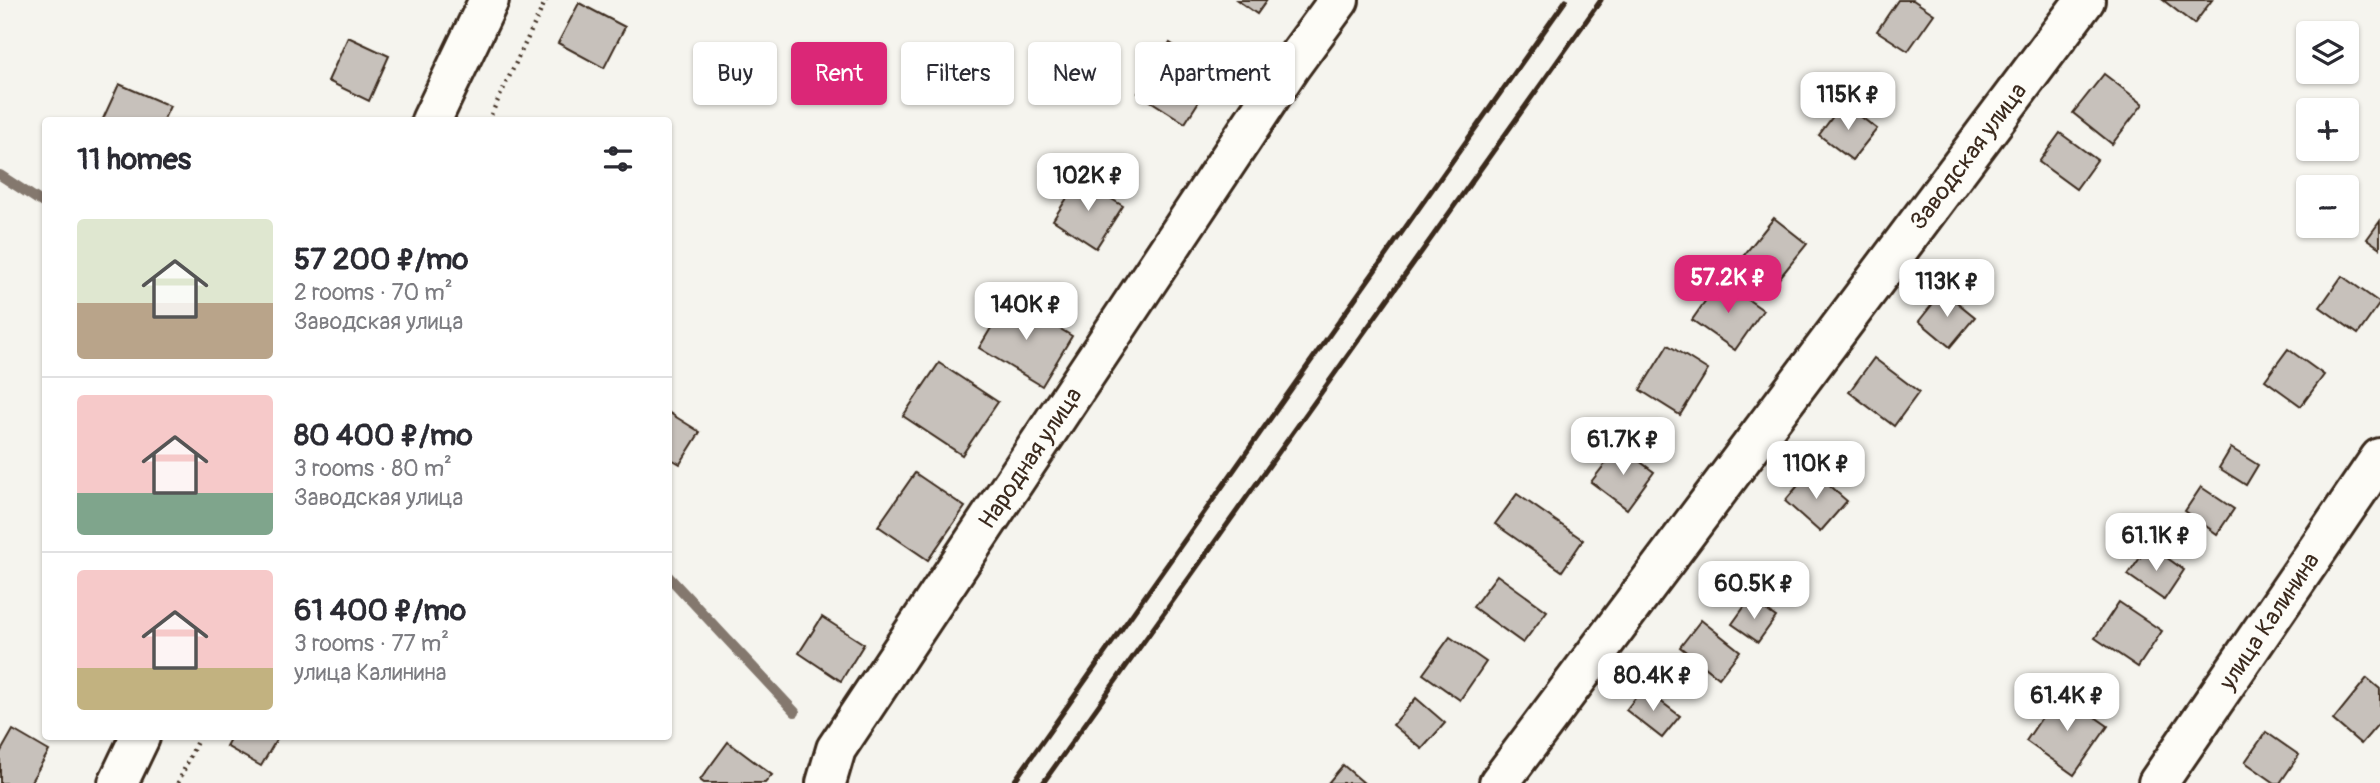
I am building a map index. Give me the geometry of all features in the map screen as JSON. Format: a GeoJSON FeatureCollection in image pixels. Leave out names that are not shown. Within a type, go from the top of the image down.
{"type":"FeatureCollection","features":[{"type":"Feature","properties":{"kind":"street"},"geometry":{"type":"LineString","coordinates":[[433,117],[489,0]]}},
{"type":"Feature","properties":{"kind":"street","name":"Народная улица"},"geometry":{"type":"LineString","coordinates":[[826,783],[836,749],[1290,67],[1339,0]]}},
{"type":"Feature","properties":{"kind":"street","name":"Заводская улица"},"geometry":{"type":"LineString","coordinates":[[1499,783],[2085,0]]}},
{"type":"Feature","properties":{"kind":"street","name":"улица Калинина"},"geometry":{"type":"LineString","coordinates":[[2158,783],[2380,458]]}},
{"type":"Feature","properties":{"kind":"street"},"geometry":{"type":"LineString","coordinates":[[118,783],[139,740]]}},
{"type":"Feature","properties":{"kind":"path"},"geometry":{"type":"LineString","coordinates":[[490,117],[546,0]]}},
{"type":"Feature","properties":{"kind":"path"},"geometry":{"type":"LineString","coordinates":[[178,783],[199,740]]}},
{"type":"Feature","properties":{"kind":"building"},"geometry":{"type":"Polygon","coordinates":[[[1237,0],[1267,0],[1257,14],[1237,0]]]}},
{"type":"Feature","properties":{"kind":"building"},"geometry":{"type":"Polygon","coordinates":[[[1898,0],[1913,0],[1934,14],[1908,51],[1877,31],[1898,0]]]}},
{"type":"Feature","properties":{"kind":"building"},"geometry":{"type":"Polygon","coordinates":[[[2163,0],[2212,0],[2194,24],[2163,0]]]}},
{"type":"Feature","properties":{"kind":"building"},"geometry":{"type":"Polygon","coordinates":[[[579,3],[625,27],[604,68],[558,43],[579,3]]]}},
{"type":"Feature","properties":{"kind":"building"},"geometry":{"type":"Polygon","coordinates":[[[348,37],[389,56],[369,101],[328,81],[348,37]]]}},
{"type":"Feature","properties":{"kind":"building"},"geometry":{"type":"Polygon","coordinates":[[[2104,74],[2143,104],[2112,144],[2073,113],[2104,74]]]}},
{"type":"Feature","properties":{"kind":"building"},"geometry":{"type":"Polygon","coordinates":[[[119,84],[170,106],[165,117],[104,117],[119,84]]]}},
{"type":"Feature","properties":{"kind":"building"},"geometry":{"type":"Polygon","coordinates":[[[1843,103],[1877,129],[1852,160],[1819,135],[1843,103]]]}},
{"type":"Feature","properties":{"kind":"building"},"geometry":{"type":"Polygon","coordinates":[[[1157,105],[1197,105],[1185,123],[1157,105]]]}},
{"type":"Feature","properties":{"kind":"building"},"geometry":{"type":"Polygon","coordinates":[[[2060,133],[2097,160],[2076,189],[2039,162],[2060,133]]]}},
{"type":"Feature","properties":{"kind":"building"},"geometry":{"type":"Polygon","coordinates":[[[1079,179],[1123,206],[1096,248],[1053,220],[1079,179]]]}},
{"type":"Feature","properties":{"kind":"building"},"geometry":{"type":"Polygon","coordinates":[[[1774,218],[1807,244],[1777,281],[1744,255],[1774,218]]]}},
{"type":"Feature","properties":{"kind":"building"},"geometry":{"type":"Polygon","coordinates":[[[2380,221],[2380,248],[2367,239],[2380,221]]]}},
{"type":"Feature","properties":{"kind":"building"},"geometry":{"type":"Polygon","coordinates":[[[2342,276],[2380,303],[2358,334],[2320,307],[2342,276]]]}},
{"type":"Feature","properties":{"kind":"building"},"geometry":{"type":"Polygon","coordinates":[[[1720,280],[1763,310],[1735,350],[1692,320],[1720,280]]]}},
{"type":"Feature","properties":{"kind":"building"},"geometry":{"type":"Polygon","coordinates":[[[1943,291],[1975,317],[1950,347],[1919,321],[1943,291]]]}},
{"type":"Feature","properties":{"kind":"building"},"geometry":{"type":"Polygon","coordinates":[[[1009,298],[1072,336],[1042,386],[979,348],[1009,298]]]}},
{"type":"Feature","properties":{"kind":"building"},"geometry":{"type":"Polygon","coordinates":[[[1668,345],[1708,370],[1680,415],[1640,390],[1668,345]]]}},
{"type":"Feature","properties":{"kind":"building"},"geometry":{"type":"Polygon","coordinates":[[[2288,349],[2324,375],[2301,406],[2265,380],[2288,349]]]}},
{"type":"Feature","properties":{"kind":"building"},"geometry":{"type":"Polygon","coordinates":[[[1874,358],[1919,392],[1894,426],[1849,392],[1874,358]]]}},
{"type":"Feature","properties":{"kind":"building"},"geometry":{"type":"Polygon","coordinates":[[[939,363],[998,402],[962,455],[903,416],[939,363]]]}},
{"type":"Feature","properties":{"kind":"building"},"geometry":{"type":"Polygon","coordinates":[[[672,414],[700,432],[680,464],[672,459],[672,414]]]}},
{"type":"Feature","properties":{"kind":"building"},"geometry":{"type":"Polygon","coordinates":[[[1619,446],[1654,472],[1627,509],[1591,482],[1619,446]]]}},
{"type":"Feature","properties":{"kind":"building"},"geometry":{"type":"Polygon","coordinates":[[[2231,448],[2258,465],[2246,485],[2219,468],[2231,448]]]}},
{"type":"Feature","properties":{"kind":"building"},"geometry":{"type":"Polygon","coordinates":[[[1811,470],[1847,501],[1820,532],[1785,501],[1811,470]]]}},
{"type":"Feature","properties":{"kind":"building"},"geometry":{"type":"Polygon","coordinates":[[[915,473],[965,507],[928,560],[878,526],[915,473]]]}},
{"type":"Feature","properties":{"kind":"building"},"geometry":{"type":"Polygon","coordinates":[[[2201,487],[2234,509],[2217,534],[2185,511],[2201,487]]]}},
{"type":"Feature","properties":{"kind":"building"},"geometry":{"type":"Polygon","coordinates":[[[1517,494],[1583,540],[1562,571],[1495,524],[1517,494]]]}},
{"type":"Feature","properties":{"kind":"building"},"geometry":{"type":"Polygon","coordinates":[[[2149,545],[2184,570],[2164,600],[2128,575],[2149,545]]]}},
{"type":"Feature","properties":{"kind":"building"},"geometry":{"type":"Polygon","coordinates":[[[1497,575],[1547,611],[1523,643],[1473,607],[1497,575]]]}},
{"type":"Feature","properties":{"kind":"building"},"geometry":{"type":"Polygon","coordinates":[[[1750,599],[1776,617],[1758,642],[1732,624],[1750,599]]]}},
{"type":"Feature","properties":{"kind":"building"},"geometry":{"type":"Polygon","coordinates":[[[2119,602],[2162,631],[2138,667],[2095,638],[2119,602]]]}},
{"type":"Feature","properties":{"kind":"building"},"geometry":{"type":"Polygon","coordinates":[[[822,617],[864,644],[841,681],[799,653],[822,617]]]}},
{"type":"Feature","properties":{"kind":"building"},"geometry":{"type":"Polygon","coordinates":[[[1701,620],[1740,651],[1719,678],[1680,647],[1701,620]]]}},
{"type":"Feature","properties":{"kind":"building"},"geometry":{"type":"Polygon","coordinates":[[[1450,637],[1486,662],[1460,700],[1423,674],[1450,637]]]}},
{"type":"Feature","properties":{"kind":"building"},"geometry":{"type":"Polygon","coordinates":[[[2367,678],[2380,689],[2380,722],[2361,744],[2333,720],[2367,678]]]}},
{"type":"Feature","properties":{"kind":"building"},"geometry":{"type":"Polygon","coordinates":[[[1643,688],[1680,716],[1662,738],[1626,710],[1643,688]]]}},
{"type":"Feature","properties":{"kind":"building"},"geometry":{"type":"Polygon","coordinates":[[[2059,692],[2108,726],[2074,775],[2026,741],[2059,692]]]}},
{"type":"Feature","properties":{"kind":"building"},"geometry":{"type":"Polygon","coordinates":[[[1416,698],[1445,723],[1422,749],[1393,725],[1416,698]]]}},
{"type":"Feature","properties":{"kind":"building"},"geometry":{"type":"Polygon","coordinates":[[[13,730],[49,751],[30,783],[0,783],[0,753],[13,730]]]}},
{"type":"Feature","properties":{"kind":"building"},"geometry":{"type":"Polygon","coordinates":[[[2266,732],[2299,755],[2280,783],[2275,783],[2245,762],[2266,732]]]}},
{"type":"Feature","properties":{"kind":"building"},"geometry":{"type":"Polygon","coordinates":[[[229,740],[276,740],[261,766],[226,746],[229,740]]]}},
{"type":"Feature","properties":{"kind":"building"},"geometry":{"type":"Polygon","coordinates":[[[728,742],[772,775],[765,783],[704,783],[700,780],[728,742]]]}},
{"type":"Feature","properties":{"kind":"building"},"geometry":{"type":"Polygon","coordinates":[[[1343,765],[1364,783],[1328,783],[1343,765]]]}},
{"type":"Feature","properties":{"kind":"waterway"},"geometry":{"type":"LineString","coordinates":[[0,175],[42,202]]}},
{"type":"Feature","properties":{"kind":"waterway"},"geometry":{"type":"LineString","coordinates":[[672,580],[795,712]]}},
{"type":"Feature","properties":{"kind":"railway"},"geometry":{"type":"LineString","coordinates":[[1013,783],[1566,0]]}},
{"type":"Feature","properties":{"kind":"railway"},"geometry":{"type":"LineString","coordinates":[[1043,783],[1601,0]]}}]}
